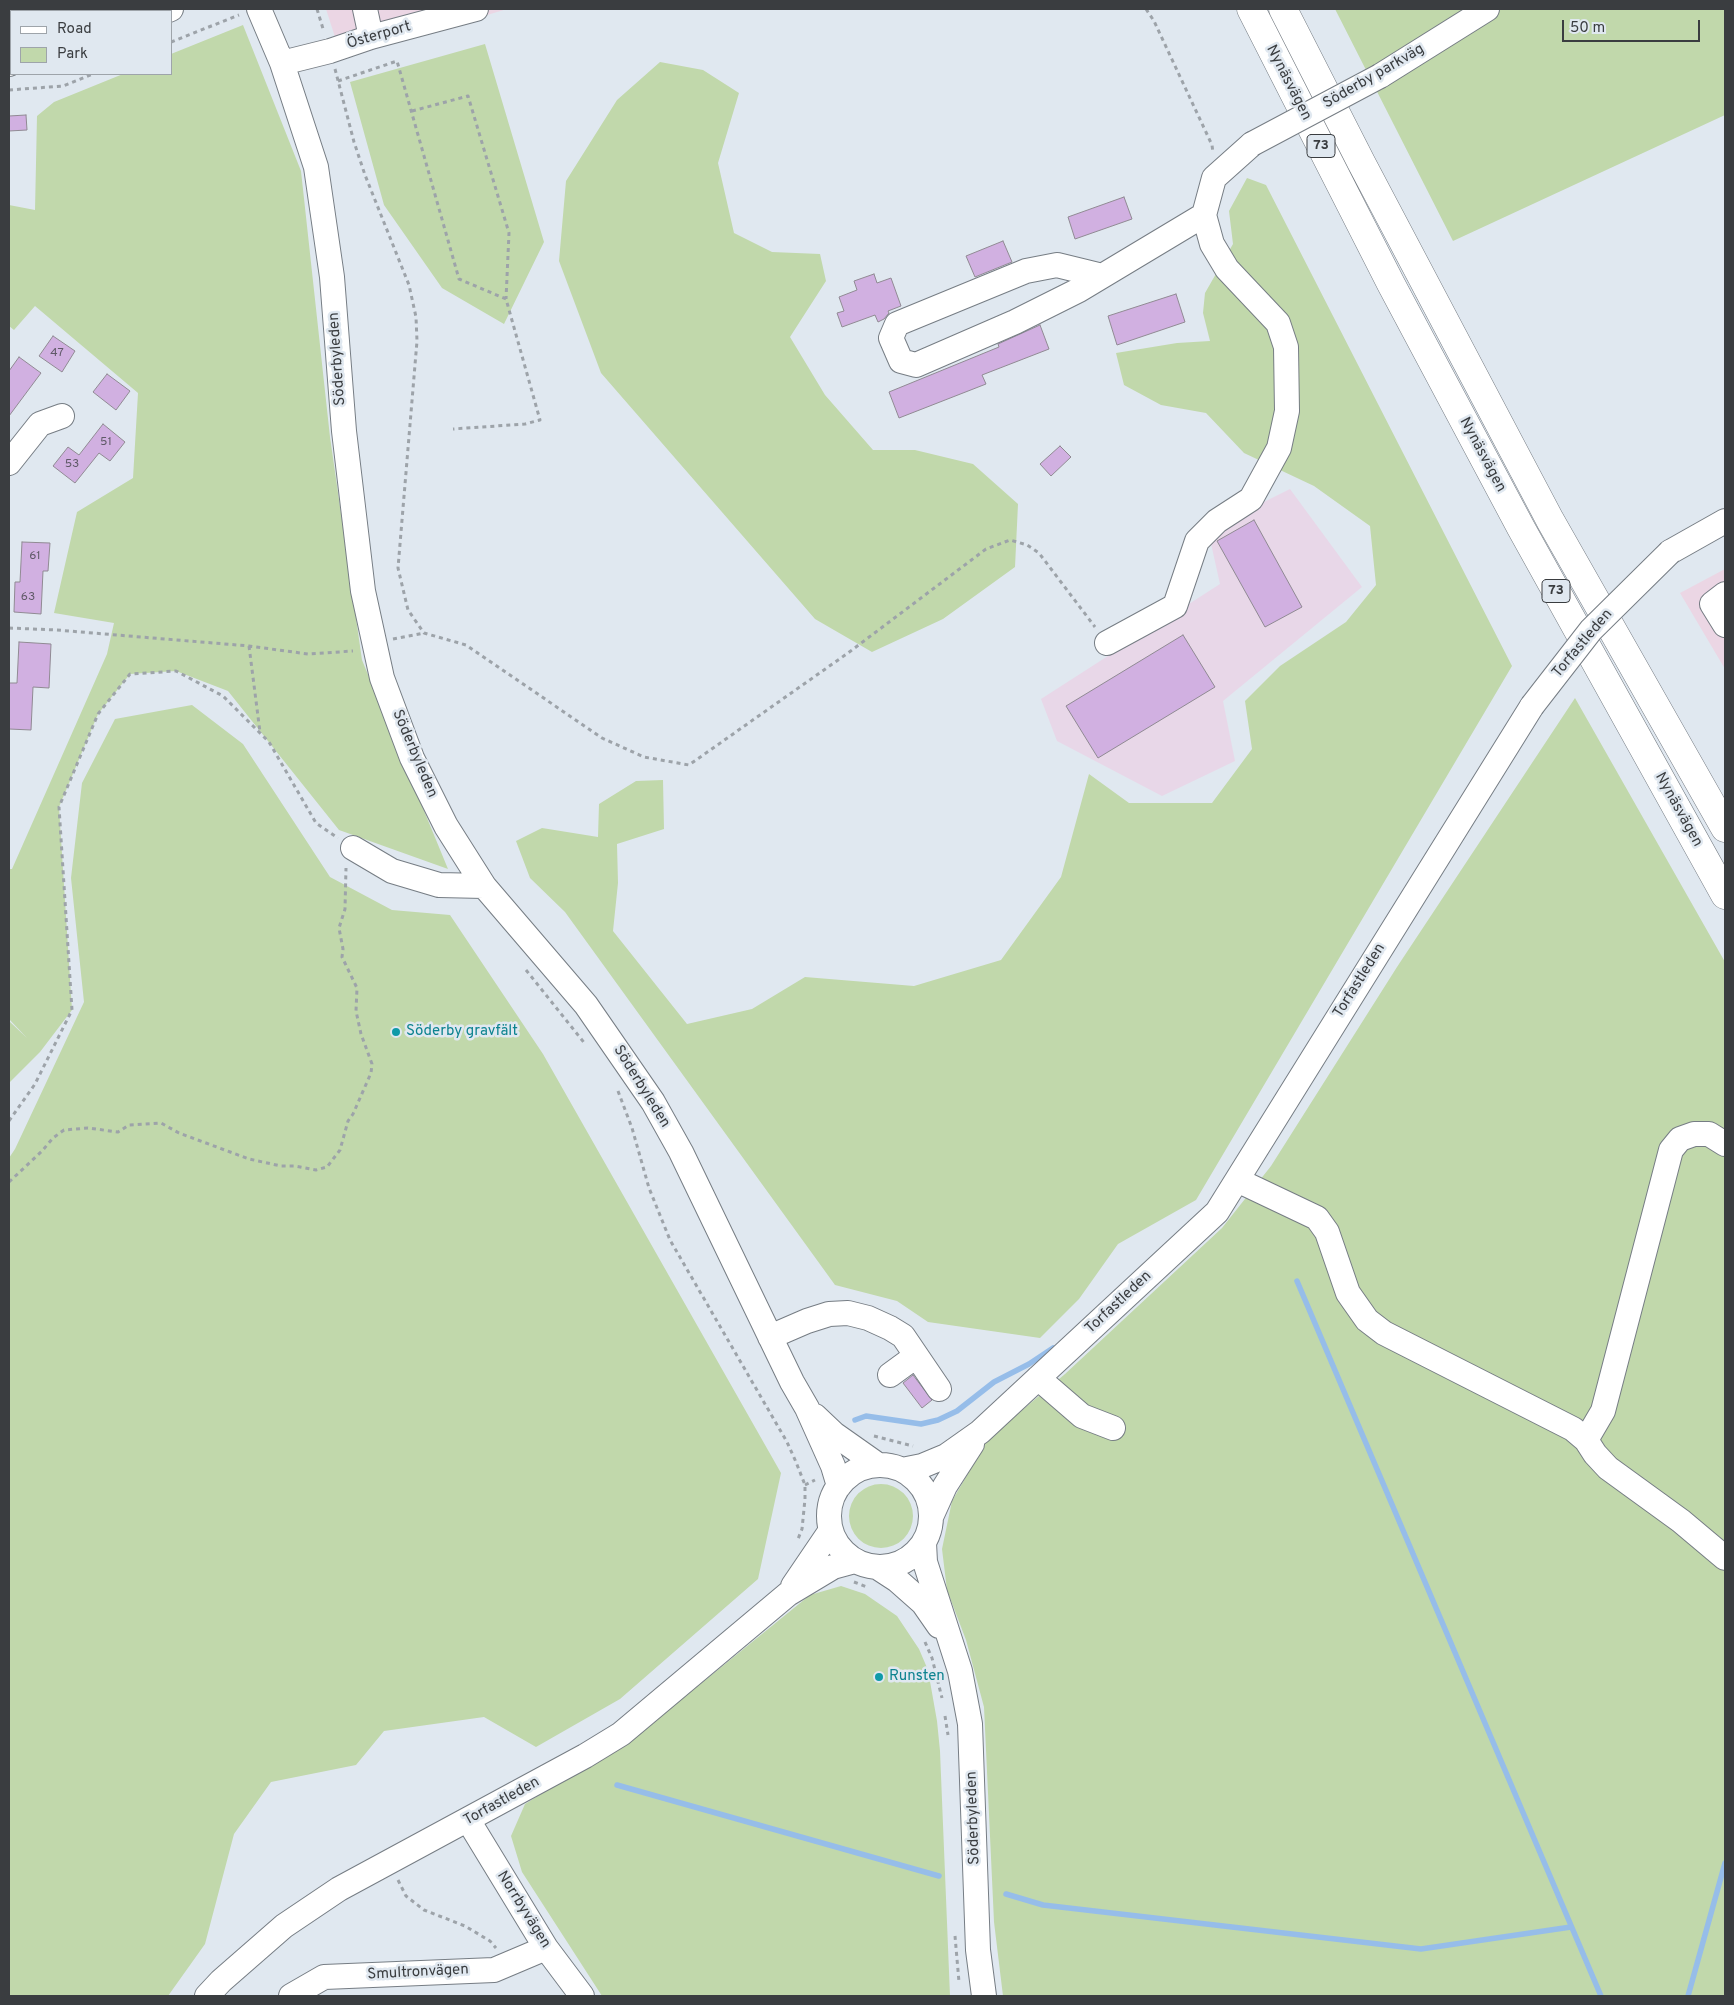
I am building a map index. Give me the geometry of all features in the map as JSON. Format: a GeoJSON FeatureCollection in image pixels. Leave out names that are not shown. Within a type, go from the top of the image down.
{"type":"FeatureCollection","features":[{"type":"Feature","properties":{"kind":"highway","name":"Nynäsvägen"},"geometry":{"type":"LineString","coordinates":[[1251,9],[1391,284],[1521,528],[1725,895]]}},
{"type":"Feature","properties":{"kind":"highway","name":"Nynäsvägen"},"geometry":{"type":"LineString","coordinates":[[1283,9],[1361,162],[1550,520],[1725,828]]}},
{"type":"Feature","properties":{"kind":"street"},"geometry":{"type":"LineString","coordinates":[[365,9],[371,37]]}},
{"type":"Feature","properties":{"kind":"street","name":"Österport"},"geometry":{"type":"LineString","coordinates":[[282,63],[476,9]]}},
{"type":"Feature","properties":{"kind":"street","name":"Söderby parkväg"},"geometry":{"type":"LineString","coordinates":[[1214,178],[1252,144],[1380,76],[1486,9]]}},
{"type":"Feature","properties":{"kind":"street","name":"Söderbyleden"},"geometry":{"type":"LineString","coordinates":[[253,10],[282,63],[316,167],[332,277],[344,431],[362,592],[382,678],[412,758],[446,826],[484,886],[586,1005],[652,1102],[681,1152],[806,1408],[836,1476]]}},
{"type":"Feature","properties":{"kind":"street"},"geometry":{"type":"LineString","coordinates":[[1108,643],[1175,606],[1197,541],[1217,521],[1251,499],[1279,448],[1287,411],[1286,347],[1278,323],[1227,269],[1212,244],[1204,215],[1214,178]]}},
{"type":"Feature","properties":{"kind":"street"},"geometry":{"type":"LineString","coordinates":[[1102,276],[1057,265],[1026,270],[897,324],[891,338],[901,360],[916,365],[1016,322],[1079,290],[1204,215]]}},
{"type":"Feature","properties":{"kind":"street"},"geometry":{"type":"LineString","coordinates":[[9,463],[40,424],[62,416]]}},
{"type":"Feature","properties":{"kind":"street","name":"Torfastleden"},"geometry":{"type":"LineString","coordinates":[[902,1470],[922,1466],[946,1456],[980,1432],[1217,1212],[1532,706],[1591,630],[1670,552],[1725,521]]}},
{"type":"Feature","properties":{"kind":"street"},"geometry":{"type":"LineString","coordinates":[[1725,594],[1712,604],[1725,624]]}},
{"type":"Feature","properties":{"kind":"street"},"geometry":{"type":"LineString","coordinates":[[353,848],[392,871],[439,885],[484,886]]}},
{"type":"Feature","properties":{"kind":"street"},"geometry":{"type":"LineString","coordinates":[[1586,1440],[1603,1411],[1671,1150],[1680,1139],[1694,1134],[1709,1134],[1725,1144]]}},
{"type":"Feature","properties":{"kind":"street"},"geometry":{"type":"LineString","coordinates":[[1237,1180],[1317,1218],[1327,1232],[1348,1293],[1367,1320],[1384,1333],[1573,1429],[1586,1440],[1595,1454],[1608,1468],[1681,1521],[1725,1558]]}},
{"type":"Feature","properties":{"kind":"street"},"geometry":{"type":"LineString","coordinates":[[770,1337],[829,1314],[848,1313],[868,1318],[903,1336],[939,1389]]}},
{"type":"Feature","properties":{"kind":"street"},"geometry":{"type":"LineString","coordinates":[[890,1375],[916,1356]]}},
{"type":"Feature","properties":{"kind":"street"},"geometry":{"type":"LineString","coordinates":[[1038,1378],[1082,1416],[1112,1428]]}},
{"type":"Feature","properties":{"kind":"street","name":"Söderbyleden"},"geometry":{"type":"LineString","coordinates":[[806,1408],[834,1434],[878,1465]]}},
{"type":"Feature","properties":{"kind":"street","name":"Torfastleden"},"geometry":{"type":"LineString","coordinates":[[931,1517],[945,1486],[980,1432]]}},
{"type":"Feature","properties":{"kind":"street"},"geometry":{"type":"LineString","coordinates":[[878,1465],[902,1470],[916,1480],[926,1494],[931,1517],[928,1535],[915,1554],[904,1562],[878,1567],[835,1559],[844,1553],[836,1542],[831,1530],[829,1515],[836,1476],[849,1475],[863,1468],[878,1465]]}},
{"type":"Feature","properties":{"kind":"street","name":"Torfastleden"},"geometry":{"type":"LineString","coordinates":[[207,1996],[221,1981],[284,1926],[340,1889],[585,1756],[621,1734],[788,1594],[835,1559],[831,1530]]}},
{"type":"Feature","properties":{"kind":"street","name":"Söderbyleden"},"geometry":{"type":"LineString","coordinates":[[924,1543],[925,1562],[960,1671],[970,1724],[978,1950],[984,1996]]}},
{"type":"Feature","properties":{"kind":"street","name":"Söderbyleden"},"geometry":{"type":"LineString","coordinates":[[878,1567],[897,1580],[923,1603],[950,1642]]}},
{"type":"Feature","properties":{"kind":"street","name":"Norrbyvägen"},"geometry":{"type":"LineString","coordinates":[[468,1820],[546,1948],[582,1996]]}},
{"type":"Feature","properties":{"kind":"street","name":"Smultronvägen"},"geometry":{"type":"LineString","coordinates":[[291,1996],[324,1978],[494,1970],[546,1948]]}},
{"type":"Feature","properties":{"kind":"path"},"geometry":{"type":"LineString","coordinates":[[317,9],[354,142],[365,176],[410,285],[416,317],[417,341],[398,568],[408,610],[424,633]]}},
{"type":"Feature","properties":{"kind":"path"},"geometry":{"type":"LineString","coordinates":[[1146,9],[1154,20],[1212,145],[1214,178]]}},
{"type":"Feature","properties":{"kind":"path"},"geometry":{"type":"LineString","coordinates":[[172,42],[253,10]]}},
{"type":"Feature","properties":{"kind":"path"},"geometry":{"type":"LineString","coordinates":[[338,81],[397,61],[459,279],[506,298]]}},
{"type":"Feature","properties":{"kind":"path"},"geometry":{"type":"LineString","coordinates":[[9,90],[63,86],[90,75]]}},
{"type":"Feature","properties":{"kind":"path"},"geometry":{"type":"LineString","coordinates":[[412,111],[468,96],[509,233],[506,298],[540,420],[525,424],[453,429]]}},
{"type":"Feature","properties":{"kind":"path"},"geometry":{"type":"LineString","coordinates":[[388,641],[424,633],[466,645],[602,738],[644,757],[689,765],[848,653],[986,549],[1010,540],[1027,545],[1039,553],[1108,643]]}},
{"type":"Feature","properties":{"kind":"path"},"geometry":{"type":"LineString","coordinates":[[9,628],[57,630],[249,646],[308,654],[353,651]]}},
{"type":"Feature","properties":{"kind":"path"},"geometry":{"type":"LineString","coordinates":[[249,646],[260,733]]}},
{"type":"Feature","properties":{"kind":"path"},"geometry":{"type":"LineString","coordinates":[[9,1121],[35,1084],[72,1010],[59,807],[98,714],[130,674],[176,671],[223,696],[269,742],[316,823],[353,848],[346,861],[345,910],[339,928],[343,949],[342,957],[356,988],[356,1011],[361,1034],[372,1064],[371,1073],[348,1121],[340,1150],[327,1167],[316,1170],[296,1166],[281,1166],[249,1159],[180,1133],[160,1123],[129,1125],[118,1132],[88,1128],[64,1130],[53,1138],[42,1152],[9,1182]]}},
{"type":"Feature","properties":{"kind":"path"},"geometry":{"type":"LineString","coordinates":[[520,962],[591,1051]]}},
{"type":"Feature","properties":{"kind":"path"},"geometry":{"type":"LineString","coordinates":[[617,1087],[632,1128],[649,1188],[670,1240],[787,1442],[805,1485],[805,1510],[802,1530],[795,1545]]}},
{"type":"Feature","properties":{"kind":"path"},"geometry":{"type":"LineString","coordinates":[[852,1447],[870,1437],[878,1436],[905,1444],[921,1445]]}},
{"type":"Feature","properties":{"kind":"path"},"geometry":{"type":"LineString","coordinates":[[805,1485],[820,1477],[836,1476]]}},
{"type":"Feature","properties":{"kind":"path"},"geometry":{"type":"LineString","coordinates":[[802,1530],[835,1559],[841,1576],[875,1590]]}},
{"type":"Feature","properties":{"kind":"path"},"geometry":{"type":"LineString","coordinates":[[923,1638],[932,1658],[943,1704]]}},
{"type":"Feature","properties":{"kind":"path"},"geometry":{"type":"LineString","coordinates":[[945,1712],[948,1740]]}},
{"type":"Feature","properties":{"kind":"path"},"geometry":{"type":"LineString","coordinates":[[389,1862],[406,1896],[424,1910],[465,1926],[490,1941],[510,1963]]}},
{"type":"Feature","properties":{"kind":"path"},"geometry":{"type":"LineString","coordinates":[[954,1933],[960,1988]]}},
{"type":"Feature","properties":{"kind":"shaded area"},"geometry":{"type":"Polygon","coordinates":[[[326,9],[507,9],[342,59],[326,9]]]}},
{"type":"Feature","properties":{"kind":"shaded area"},"geometry":{"type":"Polygon","coordinates":[[[1290,489],[1362,587],[1223,701],[1235,761],[1162,796],[1057,741],[1041,699],[1220,584],[1208,530],[1290,489]]]}},
{"type":"Feature","properties":{"kind":"shaded area"},"geometry":{"type":"Polygon","coordinates":[[[1725,569],[1725,669],[1680,593],[1725,569]]]}},
{"type":"Feature","properties":{"kind":"green space"},"geometry":{"type":"Polygon","coordinates":[[[1335,9],[1725,9],[1725,115],[1453,241],[1335,9]]]}},
{"type":"Feature","properties":{"kind":"green space"},"geometry":{"type":"Polygon","coordinates":[[[243,25],[301,171],[330,437],[362,660],[448,869],[339,830],[228,691],[176,671],[130,674],[98,714],[59,807],[72,1010],[40,1052],[9,1083],[9,1021],[27,1038],[9,1019],[9,869],[12,869],[107,654],[114,623],[54,613],[77,512],[133,478],[138,393],[35,306],[14,330],[9,326],[9,205],[35,210],[37,116],[54,102],[121,75],[172,75],[172,54],[243,25]]]}},
{"type":"Feature","properties":{"kind":"green space"},"geometry":{"type":"Polygon","coordinates":[[[485,44],[544,242],[504,324],[442,288],[384,205],[350,82],[485,44]]]}},
{"type":"Feature","properties":{"kind":"green space"},"geometry":{"type":"Polygon","coordinates":[[[660,62],[703,70],[739,93],[718,163],[734,233],[772,252],[820,254],[826,281],[790,337],[825,395],[873,450],[915,450],[973,464],[1018,504],[1015,567],[943,619],[872,652],[815,619],[601,373],[559,261],[566,181],[617,100],[660,62]]]}},
{"type":"Feature","properties":{"kind":"green space"},"geometry":{"type":"Polygon","coordinates":[[[1247,178],[1266,185],[1512,666],[1196,1200],[1118,1244],[1079,1299],[1040,1338],[928,1322],[897,1301],[835,1285],[565,912],[530,878],[516,841],[542,828],[598,837],[599,804],[636,781],[663,780],[664,829],[617,844],[618,883],[613,931],[687,1024],[752,1009],[805,977],[914,986],[1001,960],[1061,877],[1089,774],[1129,803],[1212,803],[1252,749],[1245,701],[1280,666],[1346,622],[1376,585],[1370,526],[1314,486],[1244,453],[1206,413],[1161,405],[1124,385],[1116,353],[1177,343],[1210,341],[1203,313],[1205,293],[1233,244],[1229,211],[1247,178]]]}},
{"type":"Feature","properties":{"kind":"green space"},"geometry":{"type":"Polygon","coordinates":[[[1575,698],[1725,962],[1725,1996],[1003,1996],[994,1922],[984,1707],[966,1640],[947,1590],[942,1549],[952,1501],[988,1439],[1065,1374],[1222,1228],[1271,1166],[1397,967],[1575,698]]]}},
{"type":"Feature","properties":{"kind":"green space"},"geometry":{"type":"Polygon","coordinates":[[[192,705],[243,744],[330,877],[392,910],[450,915],[543,1054],[781,1473],[758,1579],[620,1699],[536,1747],[484,1717],[384,1731],[356,1765],[271,1782],[234,1834],[205,1944],[168,1996],[9,1996],[9,1158],[15,1149],[84,1002],[71,878],[82,783],[115,719],[192,705]]]}},
{"type":"Feature","properties":{"kind":"green space"},"geometry":{"type":"Polygon","coordinates":[[[875,1484],[887,1484],[904,1493],[911,1504],[913,1516],[911,1528],[904,1539],[887,1548],[875,1548],[863,1543],[854,1534],[849,1522],[849,1510],[854,1498],[863,1489],[875,1484]]]}},
{"type":"Feature","properties":{"kind":"green space"},"geometry":{"type":"Polygon","coordinates":[[[841,1586],[865,1594],[897,1616],[919,1649],[928,1670],[940,1751],[950,1996],[602,1996],[522,1872],[511,1836],[525,1804],[661,1716],[810,1595],[841,1586]]]}},
{"type":"Feature","properties":{"kind":"building"},"geometry":{"type":"Polygon","coordinates":[[[26,115],[27,130],[9,131],[9,116],[26,115]]]}},
{"type":"Feature","properties":{"kind":"building"},"geometry":{"type":"Polygon","coordinates":[[[1124,197],[1132,219],[1075,239],[1068,217],[1124,197]]]}},
{"type":"Feature","properties":{"kind":"building"},"geometry":{"type":"Polygon","coordinates":[[[1003,241],[1012,262],[975,277],[966,256],[1003,241]]]}},
{"type":"Feature","properties":{"kind":"building"},"geometry":{"type":"Polygon","coordinates":[[[874,274],[877,283],[891,278],[901,306],[888,311],[889,313],[884,319],[878,322],[875,315],[842,327],[837,313],[844,311],[839,297],[857,290],[854,281],[874,274]]]}},
{"type":"Feature","properties":{"kind":"building"},"geometry":{"type":"Polygon","coordinates":[[[1176,294],[1185,322],[1117,345],[1108,316],[1176,294]]]}},
{"type":"Feature","properties":{"kind":"building"},"geometry":{"type":"Polygon","coordinates":[[[1040,325],[1049,349],[982,375],[986,384],[899,418],[889,392],[999,347],[998,344],[1040,325]]]}},
{"type":"Feature","properties":{"kind":"building"},"geometry":{"type":"Polygon","coordinates":[[[53,336],[75,351],[62,372],[39,356],[53,336]]]}},
{"type":"Feature","properties":{"kind":"building"},"geometry":{"type":"Polygon","coordinates":[[[19,357],[41,373],[9,416],[9,371],[19,357]]]}},
{"type":"Feature","properties":{"kind":"building"},"geometry":{"type":"Polygon","coordinates":[[[107,374],[130,391],[116,410],[93,392],[107,374]]]}},
{"type":"Feature","properties":{"kind":"building"},"geometry":{"type":"Polygon","coordinates":[[[103,424],[125,442],[110,461],[99,453],[75,483],[53,466],[68,447],[79,455],[103,424]]]}},
{"type":"Feature","properties":{"kind":"building"},"geometry":{"type":"Polygon","coordinates":[[[1060,446],[1071,457],[1051,476],[1040,464],[1060,446]]]}},
{"type":"Feature","properties":{"kind":"building"},"geometry":{"type":"Polygon","coordinates":[[[1254,520],[1302,607],[1265,627],[1217,541],[1254,520]]]}},
{"type":"Feature","properties":{"kind":"building"},"geometry":{"type":"Polygon","coordinates":[[[22,542],[50,543],[48,571],[43,571],[41,614],[14,612],[15,582],[20,582],[22,542]]]}},
{"type":"Feature","properties":{"kind":"building"},"geometry":{"type":"Polygon","coordinates":[[[1183,635],[1215,687],[1098,758],[1066,706],[1183,635]]]}},
{"type":"Feature","properties":{"kind":"building"},"geometry":{"type":"Polygon","coordinates":[[[19,642],[51,644],[49,688],[33,687],[31,730],[9,729],[9,683],[17,683],[19,642]]]}},
{"type":"Feature","properties":{"kind":"building"},"geometry":{"type":"Polygon","coordinates":[[[913,1375],[932,1400],[922,1408],[903,1383],[913,1375]]]}},
{"type":"Feature","properties":{"kind":"waterway"},"geometry":{"type":"LineString","coordinates":[[1297,1281],[1601,1996]]}},
{"type":"Feature","properties":{"kind":"waterway"},"geometry":{"type":"LineString","coordinates":[[855,1420],[866,1416],[921,1424],[938,1420],[957,1411],[994,1382],[1029,1364],[1053,1348]]}},
{"type":"Feature","properties":{"kind":"waterway"},"geometry":{"type":"LineString","coordinates":[[617,1785],[939,1876]]}},
{"type":"Feature","properties":{"kind":"waterway"},"geometry":{"type":"LineString","coordinates":[[1688,1996],[1725,1863]]}},
{"type":"Feature","properties":{"kind":"waterway"},"geometry":{"type":"LineString","coordinates":[[1006,1894],[1043,1905],[1421,1949],[1571,1927]]}},
{"type":"Feature","properties":{"kind":"place","name":"Söderby gravfält"},"geometry":{"type":"Point","coordinates":[396,1032]}},
{"type":"Feature","properties":{"kind":"place","name":"Runsten"},"geometry":{"type":"Point","coordinates":[879,1677]}}]}
